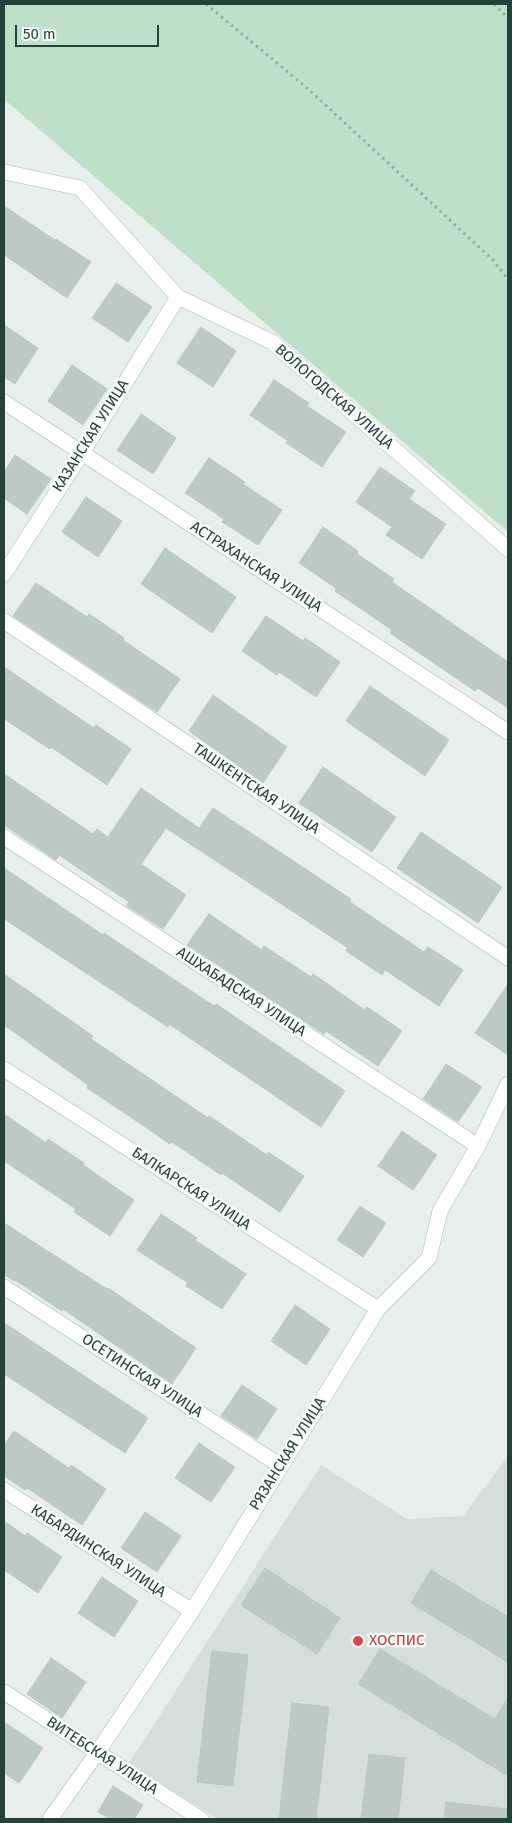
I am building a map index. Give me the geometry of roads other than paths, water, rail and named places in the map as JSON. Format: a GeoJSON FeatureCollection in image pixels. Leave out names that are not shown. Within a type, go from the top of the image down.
{"type":"FeatureCollection","features":[{"type":"Feature","properties":{"kind":"street","name":"ВОЛОГОДСКАЯ УЛИЦА"},"geometry":{"type":"LineString","coordinates":[[4,172],[80,188],[178,297],[272,342],[508,550]]}},
{"type":"Feature","properties":{"kind":"street","name":"КАЗАНСКАЯ УЛИЦА"},"geometry":{"type":"LineString","coordinates":[[4,574],[82,453],[178,297]]}},
{"type":"Feature","properties":{"kind":"street","name":"АСТРАХАНСКАЯ УЛИЦА"},"geometry":{"type":"LineString","coordinates":[[4,402],[508,732]]}},
{"type":"Feature","properties":{"kind":"street","name":"ТАШКЕНТСКАЯ УЛИЦА"},"geometry":{"type":"LineString","coordinates":[[4,621],[508,958]]}},
{"type":"Feature","properties":{"kind":"street","name":"АШХАБАДСКАЯ УЛИЦА"},"geometry":{"type":"LineString","coordinates":[[4,837],[478,1146]]}},
{"type":"Feature","properties":{"kind":"street","name":"БАЛКАРСКАЯ УЛИЦА"},"geometry":{"type":"LineString","coordinates":[[4,1069],[378,1309]]}},
{"type":"Feature","properties":{"kind":"street","name":"РЯЗАНСКАЯ УЛИЦА"},"geometry":{"type":"LineString","coordinates":[[50,1819],[97,1753],[192,1611],[378,1309],[430,1258],[440,1211],[478,1146],[508,1084]]}},
{"type":"Feature","properties":{"kind":"street","name":"ОСЕТИНСКАЯ УЛИЦА"},"geometry":{"type":"LineString","coordinates":[[4,1287],[281,1466]]}},
{"type":"Feature","properties":{"kind":"street","name":"КАБАРДИНСКАЯ УЛИЦА"},"geometry":{"type":"LineString","coordinates":[[4,1490],[192,1611]]}},
{"type":"Feature","properties":{"kind":"street","name":"ВИТЕБСКАЯ УЛИЦА"},"geometry":{"type":"LineString","coordinates":[[4,1692],[201,1819]]}},
{"type":"Feature","properties":{"kind":"place","name":"ХОСПИС"},"geometry":{"type":"Point","coordinates":[358,1641]}}]}
